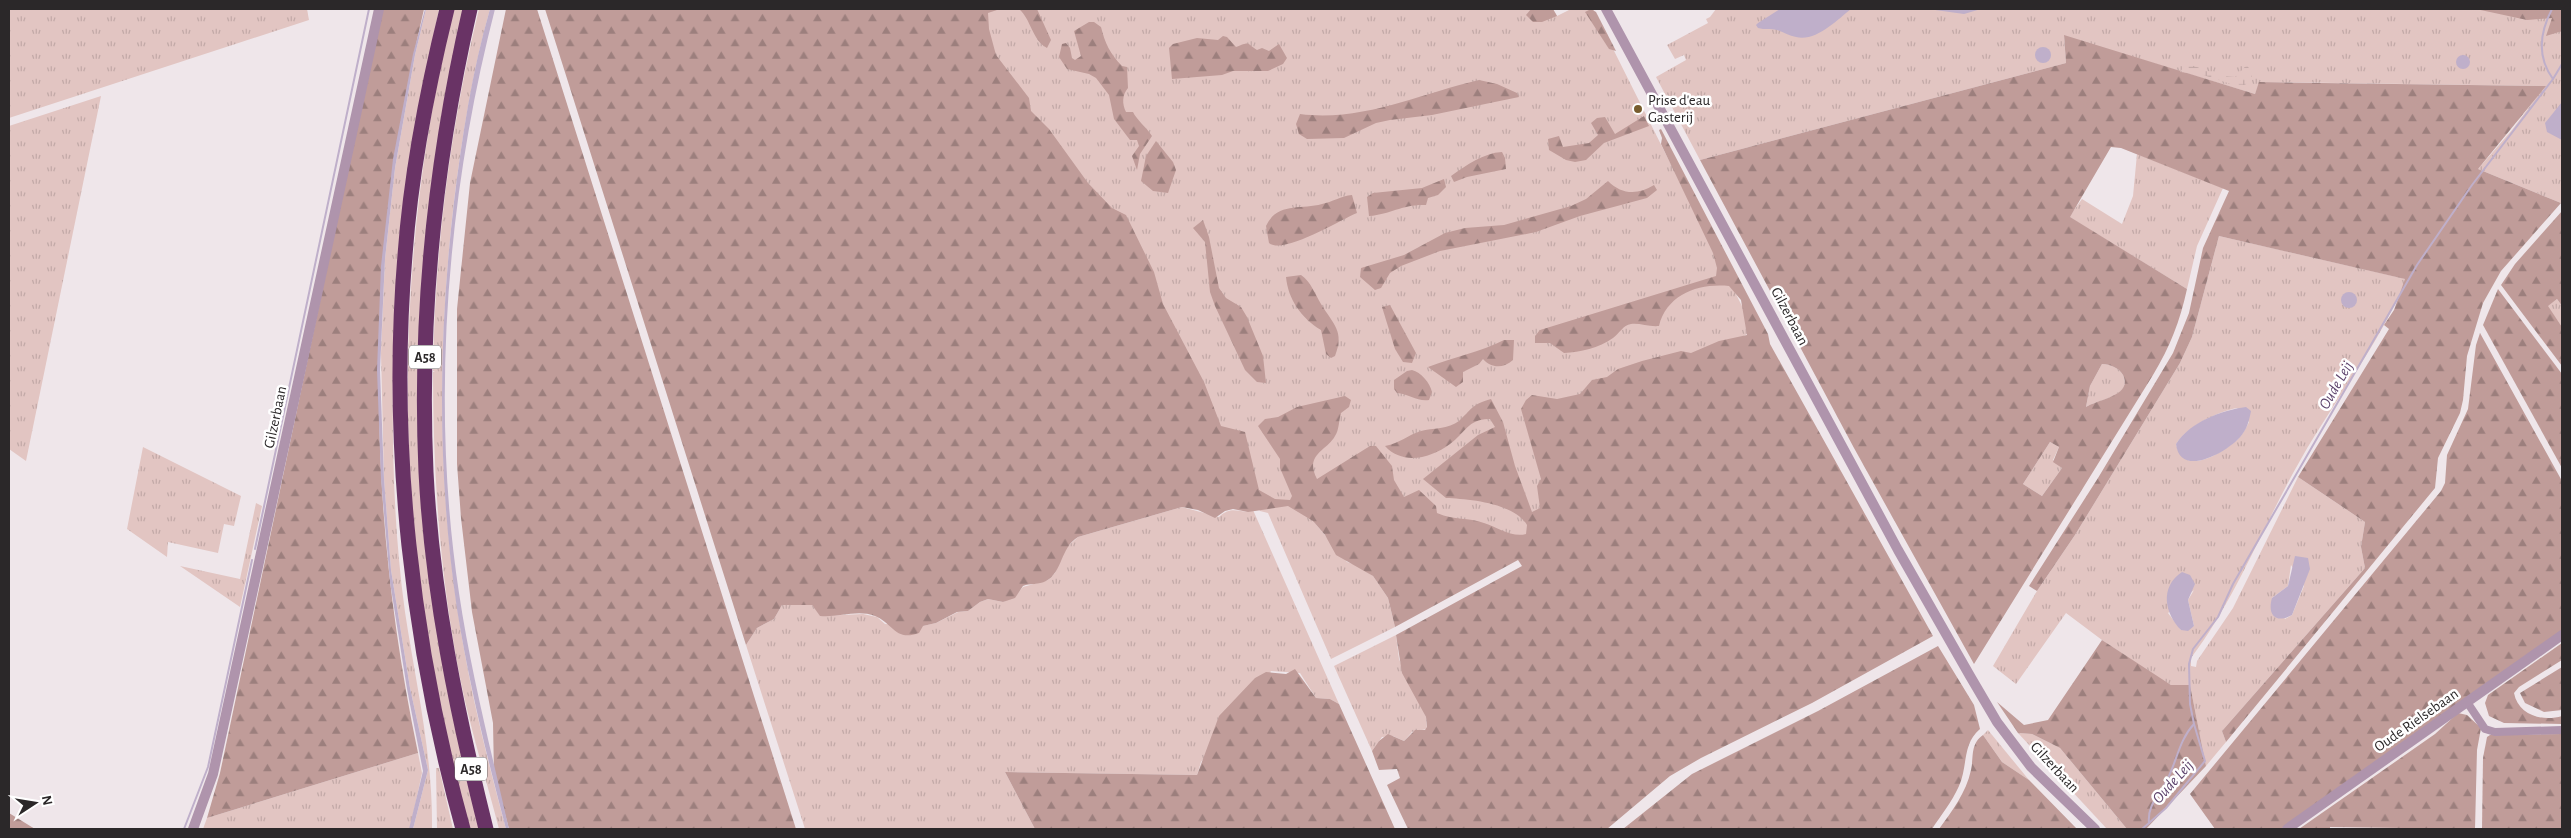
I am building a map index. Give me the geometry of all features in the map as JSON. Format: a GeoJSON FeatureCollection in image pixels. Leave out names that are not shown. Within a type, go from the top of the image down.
{"type":"FeatureCollection","features":[{"type":"Feature","properties":{"kind":"highway","name":"A58"},"geometry":{"type":"LineString","coordinates":[[447,9],[431,76],[412,186],[401,323],[402,425],[408,530],[420,629],[433,699],[463,829]]}},
{"type":"Feature","properties":{"kind":"highway","name":"A58"},"geometry":{"type":"LineString","coordinates":[[470,9],[454,80],[437,189],[426,326],[424,410],[426,474],[443,628],[472,774],[486,829]]}},
{"type":"Feature","properties":{"kind":"street","name":"Gilzerbaan"},"geometry":{"type":"LineString","coordinates":[[193,829],[215,765],[379,9]]}},
{"type":"Feature","properties":{"kind":"street","name":"Gilzerbaan"},"geometry":{"type":"LineString","coordinates":[[1606,9],[1945,639],[1970,670],[1994,723],[2031,767],[2095,829]]}},
{"type":"Feature","properties":{"kind":"street","name":"Oude Rielsebaan"},"geometry":{"type":"LineString","coordinates":[[2287,829],[2562,635]]}},
{"type":"Feature","properties":{"kind":"street"},"geometry":{"type":"LineString","coordinates":[[2467,702],[2485,729],[2495,732],[2562,730]]}},
{"type":"Feature","properties":{"kind":"green space"},"geometry":{"type":"Polygon","coordinates":[[[9,9],[307,9],[309,20],[9,118],[9,9]]]}},
{"type":"Feature","properties":{"kind":"green space"},"geometry":{"type":"Polygon","coordinates":[[[382,9],[424,9],[405,103],[391,196],[382,288],[379,380],[381,472],[388,565],[401,658],[418,753],[207,818],[220,773],[382,9]]]}},
{"type":"Feature","properties":{"kind":"green space"},"geometry":{"type":"Polygon","coordinates":[[[426,9],[439,9],[412,142],[393,373],[393,463],[398,552],[405,612],[427,747],[432,801],[432,829],[413,829],[428,770],[410,688],[391,570],[384,479],[381,353],[385,259],[395,168],[415,55],[426,9]]]}},
{"type":"Feature","properties":{"kind":"green space"},"geometry":{"type":"Polygon","coordinates":[[[453,9],[465,9],[448,86],[435,163],[426,242],[420,320],[419,399],[421,477],[428,556],[439,634],[458,732],[481,829],[468,829],[437,692],[427,637],[414,534],[409,458],[408,383],[415,232],[437,83],[453,9]]]}},
{"type":"Feature","properties":{"kind":"green space"},"geometry":{"type":"Polygon","coordinates":[[[479,9],[490,9],[478,54],[455,193],[445,304],[442,416],[448,527],[462,638],[493,782],[506,829],[499,829],[465,701],[457,660],[444,578],[440,537],[433,413],[433,372],[435,372],[433,371],[434,325],[446,189],[460,99],[479,9]]]}},
{"type":"Feature","properties":{"kind":"green space"},"geometry":{"type":"Polygon","coordinates":[[[506,9],[537,9],[796,829],[509,829],[494,773],[493,723],[472,612],[457,464],[457,309],[470,183],[506,9]]]}},
{"type":"Feature","properties":{"kind":"green space"},"geometry":{"type":"Polygon","coordinates":[[[545,9],[1000,9],[988,13],[989,29],[996,55],[1029,98],[1031,111],[1049,129],[1088,183],[1112,208],[1126,215],[1154,272],[1163,304],[1204,382],[1221,426],[1245,432],[1259,490],[1275,499],[1290,500],[1292,496],[1280,468],[1280,459],[1258,426],[1265,419],[1278,417],[1297,407],[1345,396],[1351,400],[1349,407],[1341,413],[1336,434],[1315,458],[1313,464],[1317,479],[1370,446],[1376,446],[1392,466],[1394,480],[1404,497],[1419,490],[1436,506],[1437,513],[1478,521],[1515,535],[1526,534],[1527,525],[1512,512],[1502,507],[1478,501],[1446,498],[1423,479],[1478,435],[1495,427],[1490,419],[1477,421],[1450,444],[1425,456],[1408,458],[1400,456],[1385,446],[1421,431],[1455,424],[1476,405],[1491,399],[1503,422],[1515,466],[1532,512],[1540,508],[1537,486],[1541,479],[1521,409],[1526,400],[1532,395],[1557,399],[1580,394],[1592,380],[1607,377],[1618,369],[1681,351],[1691,353],[1719,341],[1747,335],[1741,300],[1729,286],[1707,286],[1677,298],[1663,315],[1659,326],[1628,325],[1608,341],[1576,352],[1564,353],[1550,343],[1535,343],[1535,336],[1540,330],[1716,276],[1717,268],[1713,253],[1661,144],[1662,138],[1659,130],[1661,129],[1768,334],[1770,344],[1933,636],[1812,703],[1701,758],[1670,776],[1607,829],[1408,829],[1387,785],[1400,778],[1397,769],[1379,770],[1372,751],[1379,741],[1388,734],[1404,741],[1415,730],[1425,730],[1427,727],[1426,717],[1402,673],[1396,635],[1522,566],[1518,560],[1395,627],[1388,598],[1373,576],[1336,555],[1325,535],[1313,521],[1288,506],[1248,512],[1233,509],[1225,511],[1215,518],[1198,510],[1182,507],[1078,537],[1068,547],[1056,572],[1046,581],[1023,586],[1015,598],[1003,602],[988,599],[980,602],[968,611],[957,612],[936,623],[923,626],[919,633],[905,635],[899,633],[881,619],[868,614],[854,613],[820,616],[812,605],[782,605],[774,619],[757,628],[746,645],[545,9]]]}},
{"type":"Feature","properties":{"kind":"green space"},"geometry":{"type":"Polygon","coordinates":[[[976,9],[1553,9],[1557,16],[1571,9],[1593,9],[1754,330],[1576,434],[1533,539],[1314,522],[1347,562],[1359,566],[1373,576],[1388,598],[1395,627],[1331,659],[1268,513],[1260,511],[1144,304],[988,59],[976,9]]]}},
{"type":"Feature","properties":{"kind":"green space"},"geometry":{"type":"Polygon","coordinates":[[[1019,9],[1037,9],[1051,40],[1047,48],[1038,40],[1019,9]]]}},
{"type":"Feature","properties":{"kind":"green space"},"geometry":{"type":"Polygon","coordinates":[[[1531,9],[1553,9],[1557,16],[1542,22],[1533,22],[1526,15],[1531,9]]]}},
{"type":"Feature","properties":{"kind":"green space"},"geometry":{"type":"Polygon","coordinates":[[[1591,9],[1596,12],[1616,51],[1609,49],[1585,12],[1591,9]]]}},
{"type":"Feature","properties":{"kind":"green space"},"geometry":{"type":"Polygon","coordinates":[[[1716,9],[2562,9],[2562,202],[2478,169],[2512,130],[2545,86],[2260,82],[2255,94],[2064,36],[2066,63],[1700,160],[1656,77],[1686,60],[1684,55],[1675,59],[1667,45],[1708,23],[1706,19],[1716,9]]]}},
{"type":"Feature","properties":{"kind":"green space"},"geometry":{"type":"Polygon","coordinates":[[[2476,9],[2562,9],[2562,31],[2546,36],[2552,18],[2527,20],[2476,9]]]}},
{"type":"Feature","properties":{"kind":"green space"},"geometry":{"type":"Polygon","coordinates":[[[1089,22],[1094,22],[1101,27],[1111,53],[1122,66],[1127,67],[1128,88],[1123,103],[1126,112],[1133,112],[1152,136],[1140,154],[1137,170],[1132,156],[1139,146],[1137,140],[1130,140],[1114,119],[1109,95],[1096,78],[1089,74],[1067,69],[1059,57],[1062,44],[1066,43],[1070,48],[1072,58],[1075,60],[1081,56],[1074,31],[1089,22]]]}},
{"type":"Feature","properties":{"kind":"green space"},"geometry":{"type":"Polygon","coordinates":[[[2064,35],[2255,94],[2259,82],[2546,86],[2478,169],[2561,203],[2501,271],[2483,303],[2467,356],[2460,413],[2438,458],[2435,488],[2226,742],[2222,731],[2365,568],[2361,547],[2365,522],[2298,477],[2389,329],[2384,325],[2394,310],[2405,279],[2219,236],[2192,337],[2180,363],[2075,535],[2037,591],[2029,586],[2098,478],[2173,353],[2189,313],[2203,248],[2229,191],[2121,148],[2111,147],[2070,217],[2187,289],[2184,301],[2174,334],[2159,365],[1974,664],[1854,448],[1700,160],[2066,63],[2064,35]],[[2102,364],[2090,386],[2086,407],[2113,396],[2123,388],[2125,382],[2119,370],[2102,364]],[[2050,442],[2023,484],[2042,496],[2062,468],[2053,462],[2059,447],[2050,442]]]}},
{"type":"Feature","properties":{"kind":"green space"},"geometry":{"type":"Polygon","coordinates":[[[1223,36],[1227,37],[1236,47],[1248,44],[1257,50],[1262,48],[1269,51],[1279,44],[1287,58],[1283,64],[1268,71],[1233,71],[1222,75],[1172,79],[1169,48],[1173,44],[1197,38],[1218,40],[1223,36]]]}},
{"type":"Feature","properties":{"kind":"green space"},"geometry":{"type":"Polygon","coordinates":[[[2186,64],[2228,77],[2235,77],[2247,65],[2251,71],[2252,78],[2245,85],[2234,85],[2200,74],[2180,72],[2186,64]]]}},
{"type":"Feature","properties":{"kind":"green space"},"geometry":{"type":"Polygon","coordinates":[[[1479,80],[1497,84],[1517,93],[1519,97],[1432,115],[1376,123],[1344,138],[1307,139],[1299,134],[1296,124],[1300,114],[1346,114],[1369,110],[1479,80]]]}},
{"type":"Feature","properties":{"kind":"green space"},"geometry":{"type":"Polygon","coordinates":[[[101,96],[26,461],[9,449],[9,126],[101,96]]]}},
{"type":"Feature","properties":{"kind":"green space"},"geometry":{"type":"Polygon","coordinates":[[[1644,116],[1649,126],[1604,143],[1586,160],[1575,162],[1566,160],[1549,150],[1548,139],[1559,136],[1563,147],[1589,143],[1598,135],[1591,123],[1597,118],[1605,117],[1615,134],[1644,116]]]}},
{"type":"Feature","properties":{"kind":"green space"},"geometry":{"type":"Polygon","coordinates":[[[1156,141],[1173,162],[1176,170],[1168,193],[1153,191],[1141,181],[1146,156],[1156,141]]]}},
{"type":"Feature","properties":{"kind":"green space"},"geometry":{"type":"Polygon","coordinates":[[[1502,152],[1505,158],[1506,169],[1467,177],[1454,182],[1451,176],[1469,164],[1482,157],[1502,152]]]}},
{"type":"Feature","properties":{"kind":"green space"},"geometry":{"type":"Polygon","coordinates":[[[2137,154],[2223,188],[2197,246],[2187,289],[2069,217],[2082,199],[2122,224],[2133,196],[2137,154]]]}},
{"type":"Feature","properties":{"kind":"green space"},"geometry":{"type":"Polygon","coordinates":[[[1444,179],[1446,187],[1438,195],[1428,198],[1426,205],[1410,206],[1369,216],[1367,197],[1373,193],[1422,188],[1444,179]]]}},
{"type":"Feature","properties":{"kind":"green space"},"geometry":{"type":"Polygon","coordinates":[[[1608,181],[1613,186],[1624,191],[1642,191],[1654,185],[1657,190],[1647,198],[1580,216],[1536,232],[1440,251],[1401,266],[1390,273],[1381,288],[1375,290],[1360,277],[1361,268],[1404,255],[1445,233],[1465,228],[1504,225],[1571,206],[1586,199],[1608,181]]]}},
{"type":"Feature","properties":{"kind":"green space"},"geometry":{"type":"Polygon","coordinates":[[[1352,195],[1357,213],[1299,241],[1276,245],[1269,243],[1266,226],[1276,213],[1290,208],[1314,206],[1352,195]]]}},
{"type":"Feature","properties":{"kind":"green space"},"geometry":{"type":"Polygon","coordinates":[[[2562,211],[2562,306],[2557,299],[2548,306],[2562,327],[2562,366],[2501,285],[2515,264],[2562,211]]]}},
{"type":"Feature","properties":{"kind":"green space"},"geometry":{"type":"Polygon","coordinates":[[[1203,220],[1209,237],[1219,288],[1226,298],[1241,307],[1247,317],[1263,356],[1266,383],[1257,382],[1245,370],[1215,306],[1210,292],[1205,242],[1193,228],[1203,220]]]}},
{"type":"Feature","properties":{"kind":"green space"},"geometry":{"type":"Polygon","coordinates":[[[2219,236],[2406,279],[2370,349],[2314,437],[2287,484],[2236,586],[2191,658],[2191,666],[2196,667],[2197,661],[2233,608],[2298,477],[2365,522],[2361,547],[2365,568],[2222,731],[2226,742],[2206,766],[2190,685],[2171,685],[2165,682],[2102,640],[2066,613],[2016,684],[1993,666],[2037,591],[2075,535],[2180,363],[2192,337],[2219,236]],[[2237,408],[2212,416],[2188,431],[2176,444],[2180,454],[2187,460],[2204,459],[2213,456],[2238,439],[2249,422],[2237,408]],[[2291,565],[2288,586],[2272,598],[2285,619],[2292,615],[2304,586],[2291,565]],[[2194,590],[2168,613],[2181,630],[2194,626],[2188,600],[2194,590]]]}},
{"type":"Feature","properties":{"kind":"green space"},"geometry":{"type":"Polygon","coordinates":[[[1301,275],[1310,285],[1336,328],[1339,340],[1338,347],[1335,356],[1331,358],[1326,354],[1321,330],[1302,314],[1293,300],[1287,285],[1286,277],[1301,275]]]}},
{"type":"Feature","properties":{"kind":"green space"},"geometry":{"type":"Polygon","coordinates":[[[2498,289],[2562,374],[2562,468],[2483,325],[2498,289]]]}},
{"type":"Feature","properties":{"kind":"green space"},"geometry":{"type":"Polygon","coordinates":[[[2557,299],[2562,306],[2562,327],[2547,306],[2557,299]]]}},
{"type":"Feature","properties":{"kind":"green space"},"geometry":{"type":"Polygon","coordinates":[[[1390,305],[1416,353],[1412,363],[1403,362],[1395,349],[1382,307],[1390,305]]]}},
{"type":"Feature","properties":{"kind":"green space"},"geometry":{"type":"Polygon","coordinates":[[[2480,333],[2562,481],[2562,632],[2281,829],[2215,829],[2190,794],[2441,491],[2445,483],[2447,455],[2468,409],[2476,345],[2480,333]]]}},
{"type":"Feature","properties":{"kind":"green space"},"geometry":{"type":"Polygon","coordinates":[[[1504,340],[1514,340],[1513,360],[1505,365],[1493,366],[1483,359],[1479,364],[1463,372],[1463,382],[1456,387],[1428,367],[1486,348],[1504,340]]]}},
{"type":"Feature","properties":{"kind":"green space"},"geometry":{"type":"Polygon","coordinates":[[[2102,364],[2119,370],[2125,382],[2123,388],[2119,393],[2086,407],[2090,386],[2102,364]]]}},
{"type":"Feature","properties":{"kind":"green space"},"geometry":{"type":"Polygon","coordinates":[[[1412,370],[1422,375],[1429,385],[1432,392],[1429,400],[1421,400],[1397,393],[1394,389],[1394,380],[1407,371],[1412,370]]]}},
{"type":"Feature","properties":{"kind":"green space"},"geometry":{"type":"Polygon","coordinates":[[[2050,442],[2059,447],[2053,460],[2062,468],[2042,496],[2023,484],[2050,442]]]}},
{"type":"Feature","properties":{"kind":"green space"},"geometry":{"type":"Polygon","coordinates":[[[143,447],[241,496],[234,526],[224,524],[218,553],[168,542],[167,557],[127,529],[143,447]]]}},
{"type":"Feature","properties":{"kind":"green space"},"geometry":{"type":"Polygon","coordinates":[[[256,503],[262,506],[240,607],[180,566],[240,579],[256,503]]]}},
{"type":"Feature","properties":{"kind":"green space"},"geometry":{"type":"Polygon","coordinates":[[[1182,507],[1219,517],[1232,510],[1253,510],[1339,704],[1330,699],[1316,698],[1300,673],[1271,671],[1201,762],[1197,775],[1005,772],[1035,829],[805,829],[746,645],[757,628],[774,619],[782,605],[812,605],[821,616],[863,614],[877,617],[885,624],[923,626],[936,623],[958,612],[968,611],[980,602],[988,599],[1003,602],[1015,596],[1023,587],[1048,580],[1055,573],[1066,548],[1078,537],[1182,507]]]}},
{"type":"Feature","properties":{"kind":"green space"},"geometry":{"type":"Polygon","coordinates":[[[1396,635],[1399,659],[1426,717],[1427,729],[1412,732],[1404,741],[1393,736],[1382,737],[1372,751],[1334,666],[1396,635]]]}},
{"type":"Feature","properties":{"kind":"green space"},"geometry":{"type":"Polygon","coordinates":[[[2102,640],[2171,685],[2190,685],[2206,766],[2146,829],[2127,829],[2060,748],[2032,734],[2018,733],[1997,702],[2024,725],[2048,720],[2102,640]]]}},
{"type":"Feature","properties":{"kind":"green space"},"geometry":{"type":"Polygon","coordinates":[[[2562,643],[2562,660],[2519,687],[2514,693],[2516,701],[2526,712],[2547,718],[2562,716],[2562,724],[2504,723],[2489,716],[2485,703],[2488,695],[2562,643]]]}},
{"type":"Feature","properties":{"kind":"green space"},"geometry":{"type":"Polygon","coordinates":[[[1938,646],[1974,705],[1980,729],[1970,741],[1962,778],[1956,792],[1932,829],[1623,829],[1692,774],[1818,711],[1938,646]]]}},
{"type":"Feature","properties":{"kind":"green space"},"geometry":{"type":"Polygon","coordinates":[[[2562,667],[2562,710],[2544,712],[2525,703],[2520,693],[2562,667]]]}},
{"type":"Feature","properties":{"kind":"green space"},"geometry":{"type":"Polygon","coordinates":[[[1295,669],[1316,698],[1330,699],[1339,704],[1395,829],[1035,829],[1005,772],[1197,775],[1219,716],[1255,678],[1266,672],[1286,674],[1295,669]]]}},
{"type":"Feature","properties":{"kind":"green space"},"geometry":{"type":"Polygon","coordinates":[[[2458,713],[2467,715],[2481,728],[2477,750],[2475,829],[2330,827],[2330,829],[2299,829],[2435,734],[2458,713]]]}},
{"type":"Feature","properties":{"kind":"green space"},"geometry":{"type":"Polygon","coordinates":[[[1988,730],[2029,780],[2002,762],[1983,735],[1988,730]]]}},
{"type":"Feature","properties":{"kind":"green space"},"geometry":{"type":"Polygon","coordinates":[[[2018,733],[2032,734],[2060,748],[2127,829],[2107,829],[2018,733]]]}},
{"type":"Feature","properties":{"kind":"green space"},"geometry":{"type":"Polygon","coordinates":[[[2562,734],[2562,829],[2482,829],[2483,758],[2487,737],[2490,735],[2562,734]]]}},
{"type":"Feature","properties":{"kind":"green space"},"geometry":{"type":"Polygon","coordinates":[[[1983,735],[2002,762],[2029,780],[2077,829],[1939,829],[1966,786],[1971,770],[1974,747],[1983,735]]]}},
{"type":"Feature","properties":{"kind":"green space"},"geometry":{"type":"Polygon","coordinates":[[[418,753],[422,773],[410,829],[203,829],[207,818],[418,753]]]}},
{"type":"Feature","properties":{"kind":"green space"},"geometry":{"type":"Polygon","coordinates":[[[436,768],[439,768],[453,829],[437,829],[436,768]]]}},
{"type":"Feature","properties":{"kind":"green space"},"geometry":{"type":"Polygon","coordinates":[[[9,813],[35,829],[9,829],[9,813]]]}},
{"type":"Feature","properties":{"kind":"shaded area"},"geometry":{"type":"Polygon","coordinates":[[[425,9],[395,168],[385,259],[380,370],[384,479],[391,570],[410,688],[428,770],[413,829],[409,829],[423,771],[407,689],[390,582],[381,479],[377,370],[381,266],[393,159],[413,54],[425,9]]]}},
{"type":"Feature","properties":{"kind":"shaded area"},"geometry":{"type":"Polygon","coordinates":[[[490,9],[495,9],[478,80],[465,152],[455,225],[448,299],[445,373],[446,447],[450,521],[459,593],[469,653],[509,829],[506,829],[492,775],[473,693],[457,609],[450,558],[443,456],[442,406],[445,304],[454,202],[468,104],[490,9]]]}},
{"type":"Feature","properties":{"kind":"shaded area"},"geometry":{"type":"Polygon","coordinates":[[[1780,9],[1851,9],[1826,29],[1804,38],[1788,35],[1777,30],[1758,28],[1756,25],[1758,23],[1780,9]]]}},
{"type":"Feature","properties":{"kind":"shaded area"},"geometry":{"type":"Polygon","coordinates":[[[1928,9],[1981,9],[1964,14],[1928,9]]]}},
{"type":"Feature","properties":{"kind":"shaded area"},"geometry":{"type":"Polygon","coordinates":[[[2043,47],[2051,55],[2043,63],[2035,55],[2043,47]]]}},
{"type":"Feature","properties":{"kind":"shaded area"},"geometry":{"type":"Polygon","coordinates":[[[2460,55],[2466,55],[2470,62],[2466,69],[2460,69],[2456,65],[2456,59],[2460,55]]]}},
{"type":"Feature","properties":{"kind":"shaded area"},"geometry":{"type":"Polygon","coordinates":[[[2562,102],[2562,140],[2547,132],[2545,123],[2562,102]]]}},
{"type":"Feature","properties":{"kind":"shaded area"},"geometry":{"type":"Polygon","coordinates":[[[2346,292],[2352,292],[2357,297],[2355,306],[2346,308],[2341,303],[2341,297],[2346,292]]]}},
{"type":"Feature","properties":{"kind":"shaded area"},"geometry":{"type":"Polygon","coordinates":[[[2246,407],[2251,411],[2246,428],[2241,436],[2226,449],[2216,455],[2195,461],[2186,460],[2179,454],[2176,444],[2189,429],[2217,414],[2246,407]]]}},
{"type":"Feature","properties":{"kind":"shaded area"},"geometry":{"type":"Polygon","coordinates":[[[2295,556],[2308,558],[2310,569],[2292,615],[2281,619],[2277,618],[2271,609],[2272,598],[2288,586],[2295,556]]]}},
{"type":"Feature","properties":{"kind":"shaded area"},"geometry":{"type":"Polygon","coordinates":[[[2182,572],[2190,575],[2195,584],[2188,600],[2194,626],[2188,631],[2181,630],[2176,624],[2168,609],[2167,601],[2170,585],[2182,572]]]}},
{"type":"Feature","properties":{"kind":"waterway"},"geometry":{"type":"LineString","coordinates":[[255,549],[369,9]]}},
{"type":"Feature","properties":{"kind":"waterway","name":"Oude Leij"},"geometry":{"type":"LineString","coordinates":[[2142,829],[2149,823],[2152,805],[2167,780],[2185,737],[2194,724],[2190,704],[2189,664],[2193,649],[2218,617],[2233,584],[2417,265],[2472,185],[2553,79],[2544,62],[2542,53],[2545,26],[2552,9]]}},
{"type":"Feature","properties":{"kind":"waterway","name":"Oude Leij"},"geometry":{"type":"LineString","coordinates":[[2553,79],[2562,64]]}},
{"type":"Feature","properties":{"kind":"waterway"},"geometry":{"type":"LineString","coordinates":[[184,829],[208,767],[252,560]]}},
{"type":"Feature","properties":{"kind":"waterway","name":"Oude Leij"},"geometry":{"type":"LineString","coordinates":[[2149,823],[2166,808],[2205,761],[2194,724]]}},
{"type":"Feature","properties":{"kind":"place","name":"Prise d'eau Gasterij"},"geometry":{"type":"Point","coordinates":[1638,109]}}]}
